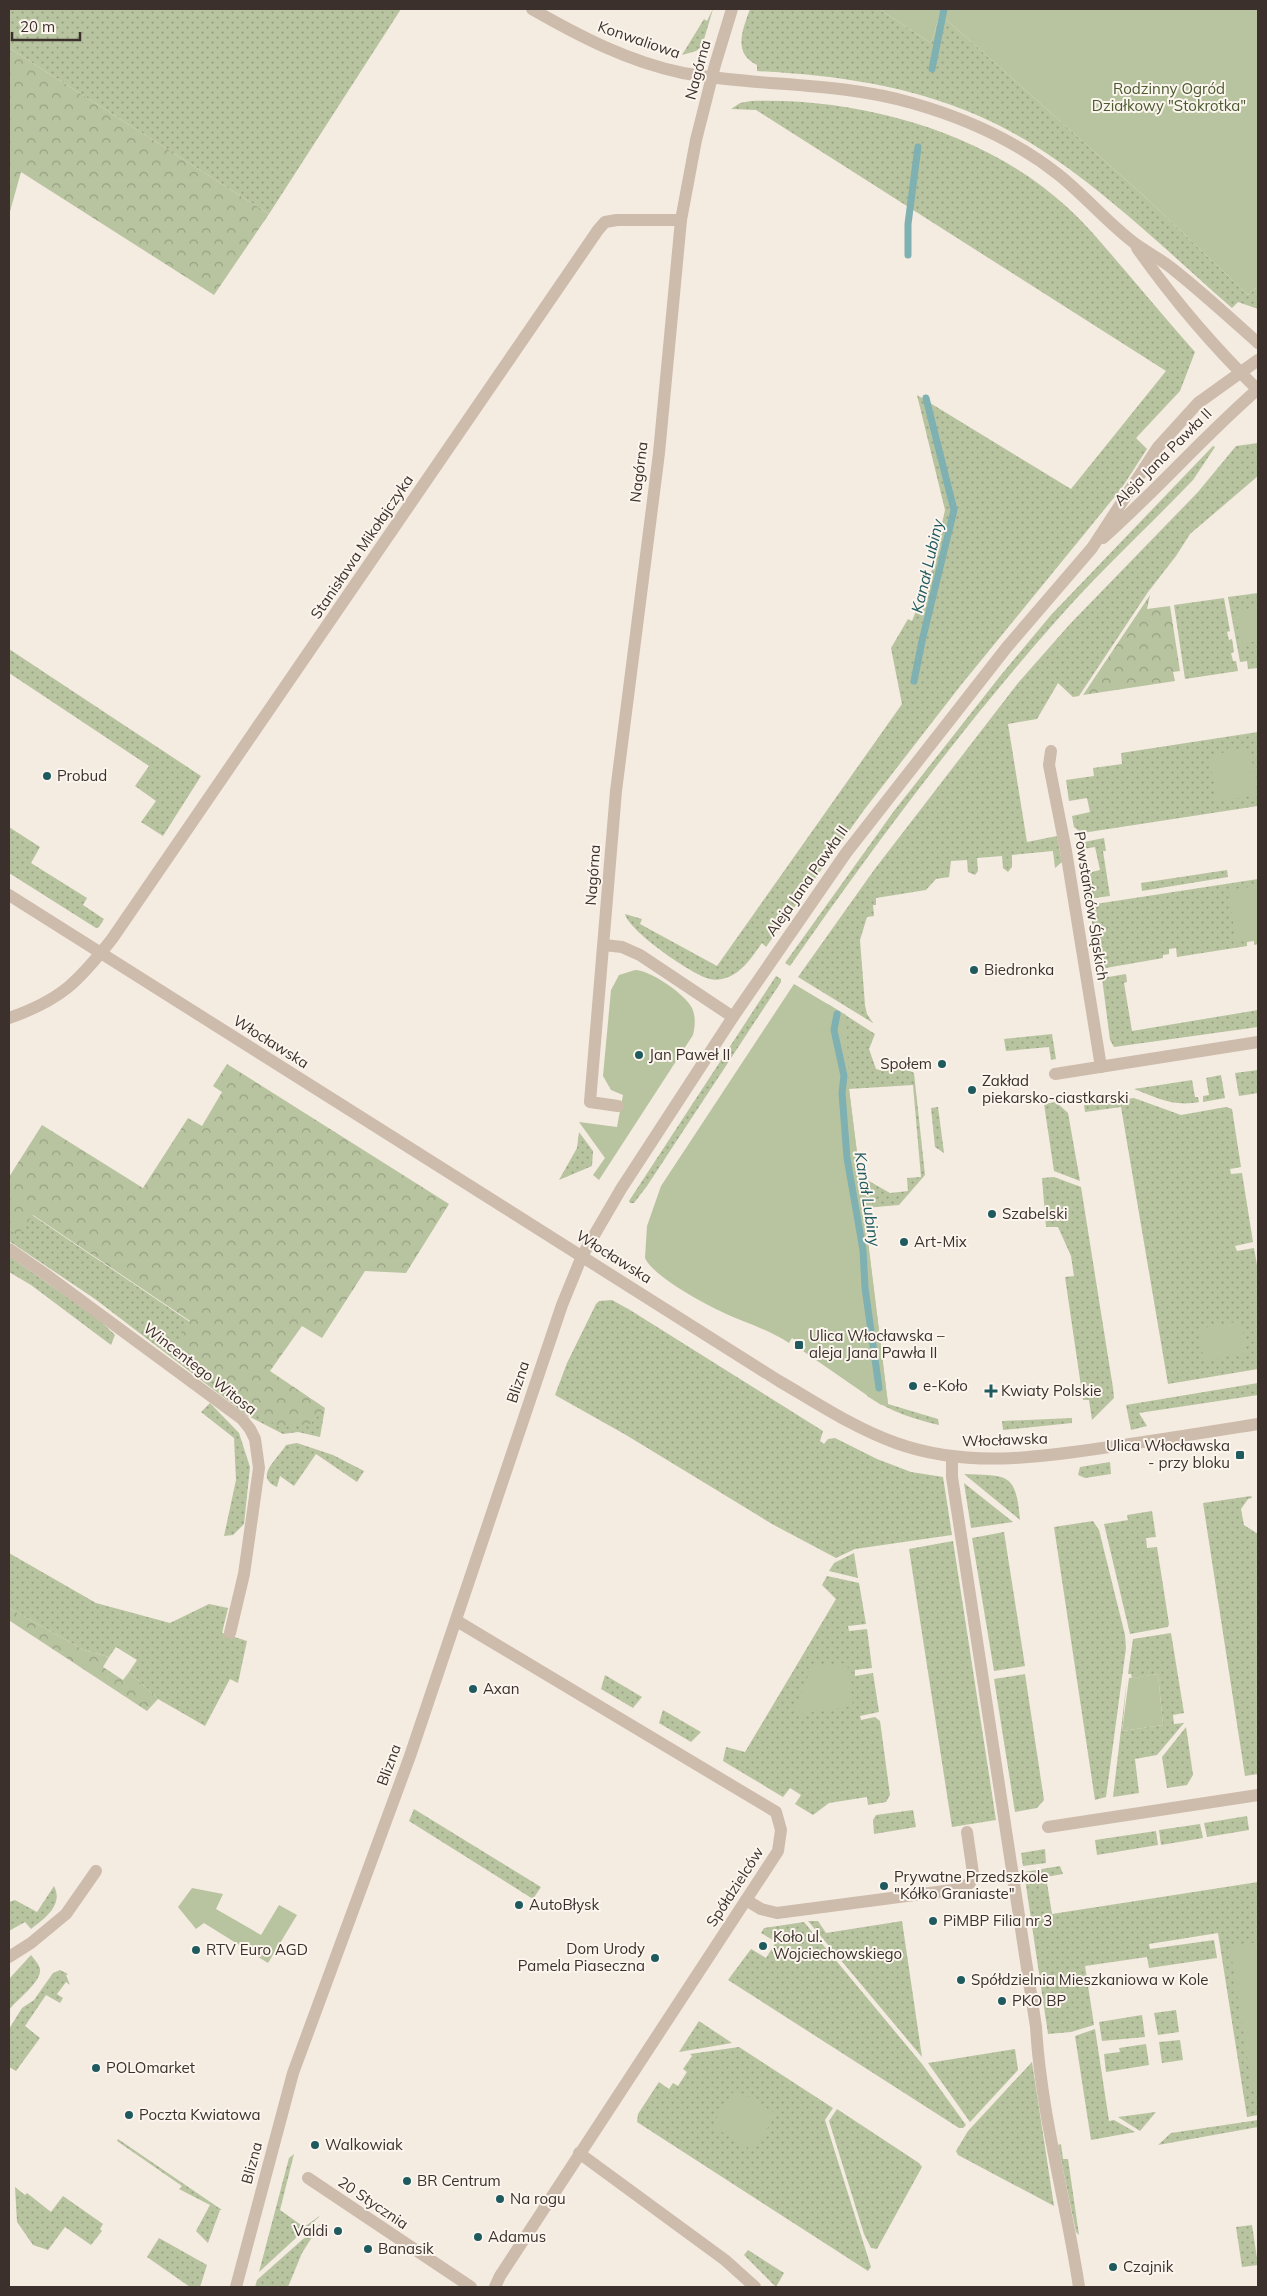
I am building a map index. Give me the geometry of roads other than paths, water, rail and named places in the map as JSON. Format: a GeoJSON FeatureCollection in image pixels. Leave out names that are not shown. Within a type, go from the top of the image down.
{"type":"FeatureCollection","features":[{"type":"Feature","properties":{"kind":"street","name":"Konwaliowa"},"geometry":{"type":"LineString","coordinates":[[532,9],[573,33],[610,49],[668,69],[713,77],[816,85],[879,94],[969,123],[1032,156],[1060,176],[1133,242]]}},
{"type":"Feature","properties":{"kind":"street","name":"Nagórna"},"geometry":{"type":"LineString","coordinates":[[618,1106],[590,1102],[616,791],[658,453],[682,220],[696,140],[732,9]]}},
{"type":"Feature","properties":{"kind":"street","name":"Stanisława Mikołajczyka"},"geometry":{"type":"LineString","coordinates":[[9,1018],[40,1006],[61,995],[78,980],[101,953],[312,650],[598,230],[605,222],[617,220],[682,220]]}},
{"type":"Feature","properties":{"kind":"street"},"geometry":{"type":"LineString","coordinates":[[1133,242],[1173,269],[1258,342]]}},
{"type":"Feature","properties":{"kind":"street"},"geometry":{"type":"LineString","coordinates":[[1133,242],[1162,283],[1258,390]]}},
{"type":"Feature","properties":{"kind":"street","name":"Aleja Jana Pawła II"},"geometry":{"type":"LineString","coordinates":[[1092,548],[1158,447],[1198,403],[1258,360]]}},
{"type":"Feature","properties":{"kind":"street","name":"Aleja Jana Pawła II"},"geometry":{"type":"LineString","coordinates":[[582,1256],[620,1189],[733,1017],[846,853],[1007,646],[1092,548],[1144,502],[1215,426],[1258,390]]}},
{"type":"Feature","properties":{"kind":"street","name":"Powstańców Śląskich"},"geometry":{"type":"LineString","coordinates":[[1051,751],[1050,765],[1066,850],[1101,1067]]}},
{"type":"Feature","properties":{"kind":"street","name":"Włocławska"},"geometry":{"type":"LineString","coordinates":[[9,895],[838,1416],[897,1444],[952,1457],[1002,1459],[1065,1453],[1258,1424]]}},
{"type":"Feature","properties":{"kind":"street"},"geometry":{"type":"LineString","coordinates":[[604,945],[622,947],[640,955],[733,1017]]}},
{"type":"Feature","properties":{"kind":"street"},"geometry":{"type":"LineString","coordinates":[[1055,1074],[1258,1042]]}},
{"type":"Feature","properties":{"kind":"street","name":"Wincentego Witosa"},"geometry":{"type":"LineString","coordinates":[[9,1249],[242,1419],[250,1429],[258,1449],[259,1468],[244,1574],[230,1633]]}},
{"type":"Feature","properties":{"kind":"street","name":"Blizna"},"geometry":{"type":"LineString","coordinates":[[236,2287],[293,2073],[410,1756],[556,1321],[582,1256]]}},
{"type":"Feature","properties":{"kind":"street"},"geometry":{"type":"LineString","coordinates":[[952,1457],[952,1477],[1031,1992],[1054,2160],[1079,2287]]}},
{"type":"Feature","properties":{"kind":"street","name":"Spółdzielców"},"geometry":{"type":"LineString","coordinates":[[456,1621],[776,1812],[782,1830],[778,1851],[500,2276],[495,2287]]}},
{"type":"Feature","properties":{"kind":"street"},"geometry":{"type":"LineString","coordinates":[[1048,1827],[1258,1795]]}},
{"type":"Feature","properties":{"kind":"street"},"geometry":{"type":"LineString","coordinates":[[746,1900],[766,1912],[778,1913],[960,1889],[970,1882],[973,1873],[967,1832]]}},
{"type":"Feature","properties":{"kind":"street"},"geometry":{"type":"LineString","coordinates":[[9,1955],[30,1943],[66,1914],[96,1871]]}},
{"type":"Feature","properties":{"kind":"street"},"geometry":{"type":"LineString","coordinates":[[580,2153],[725,2260],[755,2287]]}},
{"type":"Feature","properties":{"kind":"street","name":"20 Stycznia"},"geometry":{"type":"LineString","coordinates":[[308,2178],[471,2287]]}},
{"type":"Feature","properties":{"kind":"waterway","name":"Kanał Lubiny"},"geometry":{"type":"LineString","coordinates":[[932,69],[944,9]]}},
{"type":"Feature","properties":{"kind":"waterway","name":"Kanał Lubiny"},"geometry":{"type":"LineString","coordinates":[[908,255],[908,224],[918,147]]}},
{"type":"Feature","properties":{"kind":"waterway","name":"Kanał Lubiny"},"geometry":{"type":"LineString","coordinates":[[914,681],[954,510],[926,398]]}},
{"type":"Feature","properties":{"kind":"waterway","name":"Kanał Lubiny"},"geometry":{"type":"LineString","coordinates":[[837,1014],[834,1030],[844,1076],[842,1093],[847,1158],[863,1250],[865,1288],[879,1388]]}},
{"type":"Feature","properties":{"kind":"place","name":"Probud"},"geometry":{"type":"Point","coordinates":[47,776]}},
{"type":"Feature","properties":{"kind":"place","name":"Biedronka"},"geometry":{"type":"Point","coordinates":[974,970]}},
{"type":"Feature","properties":{"kind":"place","name":"Jan Paweł II"},"geometry":{"type":"Point","coordinates":[639,1055]}},
{"type":"Feature","properties":{"kind":"place","name":"Społem"},"geometry":{"type":"Point","coordinates":[942,1064]}},
{"type":"Feature","properties":{"kind":"place","name":"Zakład piekarsko-ciastkarski"},"geometry":{"type":"Point","coordinates":[972,1090]}},
{"type":"Feature","properties":{"kind":"place","name":"Szabelski"},"geometry":{"type":"Point","coordinates":[992,1214]}},
{"type":"Feature","properties":{"kind":"place","name":"Art-Mix"},"geometry":{"type":"Point","coordinates":[904,1242]}},
{"type":"Feature","properties":{"kind":"place","name":"Ulica Włocławska – aleja Jana Pawła II"},"geometry":{"type":"Point","coordinates":[799,1345]}},
{"type":"Feature","properties":{"kind":"place","name":"e-Koło"},"geometry":{"type":"Point","coordinates":[913,1386]}},
{"type":"Feature","properties":{"kind":"place","name":"Kwiaty Polskie"},"geometry":{"type":"Point","coordinates":[991,1391]}},
{"type":"Feature","properties":{"kind":"place","name":"Ulica Włocławska - przy bloku"},"geometry":{"type":"Point","coordinates":[1240,1455]}},
{"type":"Feature","properties":{"kind":"place","name":"Axan"},"geometry":{"type":"Point","coordinates":[473,1689]}},
{"type":"Feature","properties":{"kind":"place","name":"Prywatne Przedszkole \"Kółko Graniaste\""},"geometry":{"type":"Point","coordinates":[884,1886]}},
{"type":"Feature","properties":{"kind":"place","name":"AutoBłysk"},"geometry":{"type":"Point","coordinates":[519,1905]}},
{"type":"Feature","properties":{"kind":"place","name":"PiMBP Filia nr 3"},"geometry":{"type":"Point","coordinates":[933,1921]}},
{"type":"Feature","properties":{"kind":"place","name":"Koło ul. Wojciechowskiego"},"geometry":{"type":"Point","coordinates":[763,1946]}},
{"type":"Feature","properties":{"kind":"place","name":"RTV Euro AGD"},"geometry":{"type":"Point","coordinates":[196,1950]}},
{"type":"Feature","properties":{"kind":"place","name":"Dom Urody Pamela Piaseczna"},"geometry":{"type":"Point","coordinates":[655,1958]}},
{"type":"Feature","properties":{"kind":"place","name":"Spółdzielnia Mieszkaniowa w Kole"},"geometry":{"type":"Point","coordinates":[961,1980]}},
{"type":"Feature","properties":{"kind":"place","name":"PKO BP"},"geometry":{"type":"Point","coordinates":[1002,2001]}},
{"type":"Feature","properties":{"kind":"place","name":"POLOmarket"},"geometry":{"type":"Point","coordinates":[96,2068]}},
{"type":"Feature","properties":{"kind":"place","name":"Poczta Kwiatowa"},"geometry":{"type":"Point","coordinates":[129,2115]}},
{"type":"Feature","properties":{"kind":"place","name":"Walkowiak"},"geometry":{"type":"Point","coordinates":[315,2145]}},
{"type":"Feature","properties":{"kind":"place","name":"BR Centrum"},"geometry":{"type":"Point","coordinates":[407,2181]}},
{"type":"Feature","properties":{"kind":"place","name":"Na rogu"},"geometry":{"type":"Point","coordinates":[500,2199]}},
{"type":"Feature","properties":{"kind":"place","name":"Valdi"},"geometry":{"type":"Point","coordinates":[338,2231]}},
{"type":"Feature","properties":{"kind":"place","name":"Adamus"},"geometry":{"type":"Point","coordinates":[478,2237]}},
{"type":"Feature","properties":{"kind":"place","name":"Banasik"},"geometry":{"type":"Point","coordinates":[368,2249]}},
{"type":"Feature","properties":{"kind":"place","name":"Czajnik"},"geometry":{"type":"Point","coordinates":[1113,2267]}},
{"type":"Feature","properties":{"kind":"park label","name":"Rodzinny Ogród Działkowy \"Stokrotka\""},"geometry":{"type":"Point","coordinates":[1169,98]}}]}
